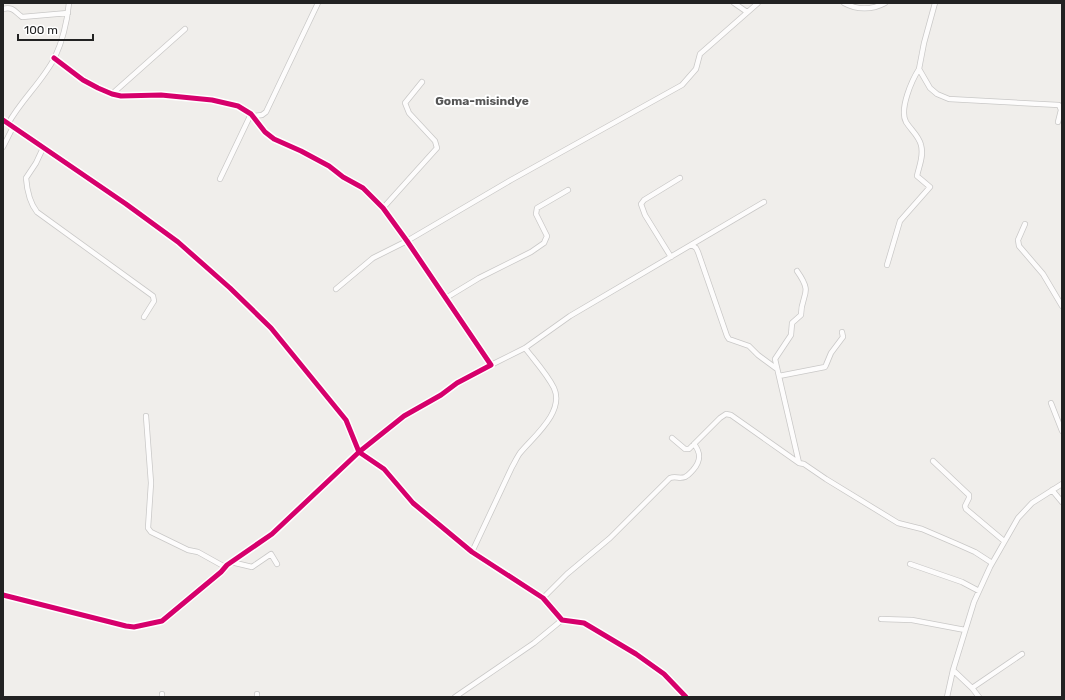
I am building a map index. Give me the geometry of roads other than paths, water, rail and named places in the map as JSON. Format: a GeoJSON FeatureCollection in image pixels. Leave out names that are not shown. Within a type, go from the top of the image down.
{"type":"FeatureCollection","features":[{"type":"Feature","properties":{"kind":"street"},"geometry":{"type":"LineString","coordinates":[[8,124],[20,104],[54,58],[66,26],[69,3]]}},
{"type":"Feature","properties":{"kind":"street"},"geometry":{"type":"LineString","coordinates":[[252,115],[262,115],[266,112],[318,3]]}},
{"type":"Feature","properties":{"kind":"street"},"geometry":{"type":"LineString","coordinates":[[734,3],[746,12]]}},
{"type":"Feature","properties":{"kind":"street"},"geometry":{"type":"LineString","coordinates":[[336,289],[373,258],[682,85],[696,69],[700,54],[758,3]]}},
{"type":"Feature","properties":{"kind":"street"},"geometry":{"type":"LineString","coordinates":[[844,3],[867,9],[873,9],[885,3]]}},
{"type":"Feature","properties":{"kind":"street"},"geometry":{"type":"LineString","coordinates":[[887,265],[900,221],[930,187],[917,176],[922,154],[921,144],[906,121],[904,115],[906,101],[913,78],[919,69],[934,3]]}},
{"type":"Feature","properties":{"kind":"street"},"geometry":{"type":"LineString","coordinates":[[3,9],[14,9],[22,17],[68,12]]}},
{"type":"Feature","properties":{"kind":"street"},"geometry":{"type":"LineString","coordinates":[[112,94],[185,29]]}},
{"type":"Feature","properties":{"kind":"street"},"geometry":{"type":"LineString","coordinates":[[54,58],[83,80],[112,94],[121,96],[161,95],[212,100],[238,106],[252,115],[265,132],[274,139],[329,166],[343,177],[363,188],[383,208],[407,240],[491,365]]}},
{"type":"Feature","properties":{"kind":"street"},"geometry":{"type":"LineString","coordinates":[[919,69],[930,88],[949,99],[1059,105],[1061,110],[1058,122]]}},
{"type":"Feature","properties":{"kind":"street"},"geometry":{"type":"LineString","coordinates":[[383,208],[437,148],[435,141],[406,109],[406,103],[422,82]]}},
{"type":"Feature","properties":{"kind":"street"},"geometry":{"type":"LineString","coordinates":[[220,179],[252,115]]}},
{"type":"Feature","properties":{"kind":"street"},"geometry":{"type":"LineString","coordinates":[[3,120],[178,242],[251,307],[271,328],[346,420],[359,452],[384,469],[413,503],[472,552],[544,598],[562,620],[584,623],[636,654],[664,674],[686,697]]}},
{"type":"Feature","properties":{"kind":"street"},"geometry":{"type":"LineString","coordinates":[[3,147],[13,127]]}},
{"type":"Feature","properties":{"kind":"street"},"geometry":{"type":"LineString","coordinates":[[44,148],[26,178],[28,192],[34,207],[37,212],[153,296],[154,301],[144,317]]}},
{"type":"Feature","properties":{"kind":"street"},"geometry":{"type":"LineString","coordinates":[[671,257],[645,215],[640,204],[680,178]]}},
{"type":"Feature","properties":{"kind":"street"},"geometry":{"type":"LineString","coordinates":[[446,298],[479,278],[531,252],[544,243],[547,236],[536,214],[537,208],[568,190]]}},
{"type":"Feature","properties":{"kind":"street"},"geometry":{"type":"LineString","coordinates":[[3,595],[126,626],[134,627],[162,621],[231,562],[272,534],[359,452],[404,416],[457,384],[525,348],[548,330],[570,316],[616,288],[692,246],[764,202]]}},
{"type":"Feature","properties":{"kind":"street"},"geometry":{"type":"LineString","coordinates":[[1025,224],[1018,240],[1019,246],[1043,274],[1062,306]]}},
{"type":"Feature","properties":{"kind":"street"},"geometry":{"type":"LineString","coordinates":[[692,246],[696,248],[698,252],[729,339],[749,346],[758,355],[777,369]]}},
{"type":"Feature","properties":{"kind":"street"},"geometry":{"type":"LineString","coordinates":[[797,271],[806,285],[805,297],[801,307],[800,316],[791,324],[791,335],[776,357],[776,362],[799,463]]}},
{"type":"Feature","properties":{"kind":"street"},"geometry":{"type":"LineString","coordinates":[[779,376],[816,369],[826,365],[828,357],[843,337],[842,332]]}},
{"type":"Feature","properties":{"kind":"street"},"geometry":{"type":"LineString","coordinates":[[472,552],[512,467],[520,453],[545,426],[555,405],[556,398],[554,389],[525,348]]}},
{"type":"Feature","properties":{"kind":"street"},"geometry":{"type":"LineString","coordinates":[[1051,403],[1062,431]]}},
{"type":"Feature","properties":{"kind":"street"},"geometry":{"type":"LineString","coordinates":[[672,438],[685,448],[689,449],[720,418],[728,414],[799,463],[804,464],[826,480],[898,523],[922,529],[975,552],[992,563]]}},
{"type":"Feature","properties":{"kind":"street"},"geometry":{"type":"LineString","coordinates":[[146,416],[151,483],[148,528],[151,532],[188,550],[198,552],[225,567]]}},
{"type":"Feature","properties":{"kind":"street"},"geometry":{"type":"LineString","coordinates":[[544,598],[567,574],[610,538],[670,478],[675,476],[681,478],[688,476],[699,462],[699,452],[694,444]]}},
{"type":"Feature","properties":{"kind":"street"},"geometry":{"type":"LineString","coordinates":[[933,461],[969,495],[965,506],[966,509],[1004,541]]}},
{"type":"Feature","properties":{"kind":"street"},"geometry":{"type":"LineString","coordinates":[[946,697],[974,602],[992,563],[1018,518],[1032,502],[1062,484]]}},
{"type":"Feature","properties":{"kind":"street"},"geometry":{"type":"LineString","coordinates":[[1052,490],[1062,502]]}},
{"type":"Feature","properties":{"kind":"street"},"geometry":{"type":"LineString","coordinates":[[231,562],[252,567],[271,554],[277,564]]}},
{"type":"Feature","properties":{"kind":"street"},"geometry":{"type":"LineString","coordinates":[[910,564],[962,582],[979,591]]}},
{"type":"Feature","properties":{"kind":"street"},"geometry":{"type":"LineString","coordinates":[[881,619],[912,620],[965,630]]}},
{"type":"Feature","properties":{"kind":"street"},"geometry":{"type":"LineString","coordinates":[[455,697],[534,642],[562,620]]}},
{"type":"Feature","properties":{"kind":"street"},"geometry":{"type":"LineString","coordinates":[[972,688],[1022,654]]}},
{"type":"Feature","properties":{"kind":"street"},"geometry":{"type":"LineString","coordinates":[[953,670],[972,688],[979,697]]}},
{"type":"Feature","properties":{"kind":"district","name":"Goma-misindye"},"geometry":{"type":"Point","coordinates":[482,101]}}]}
